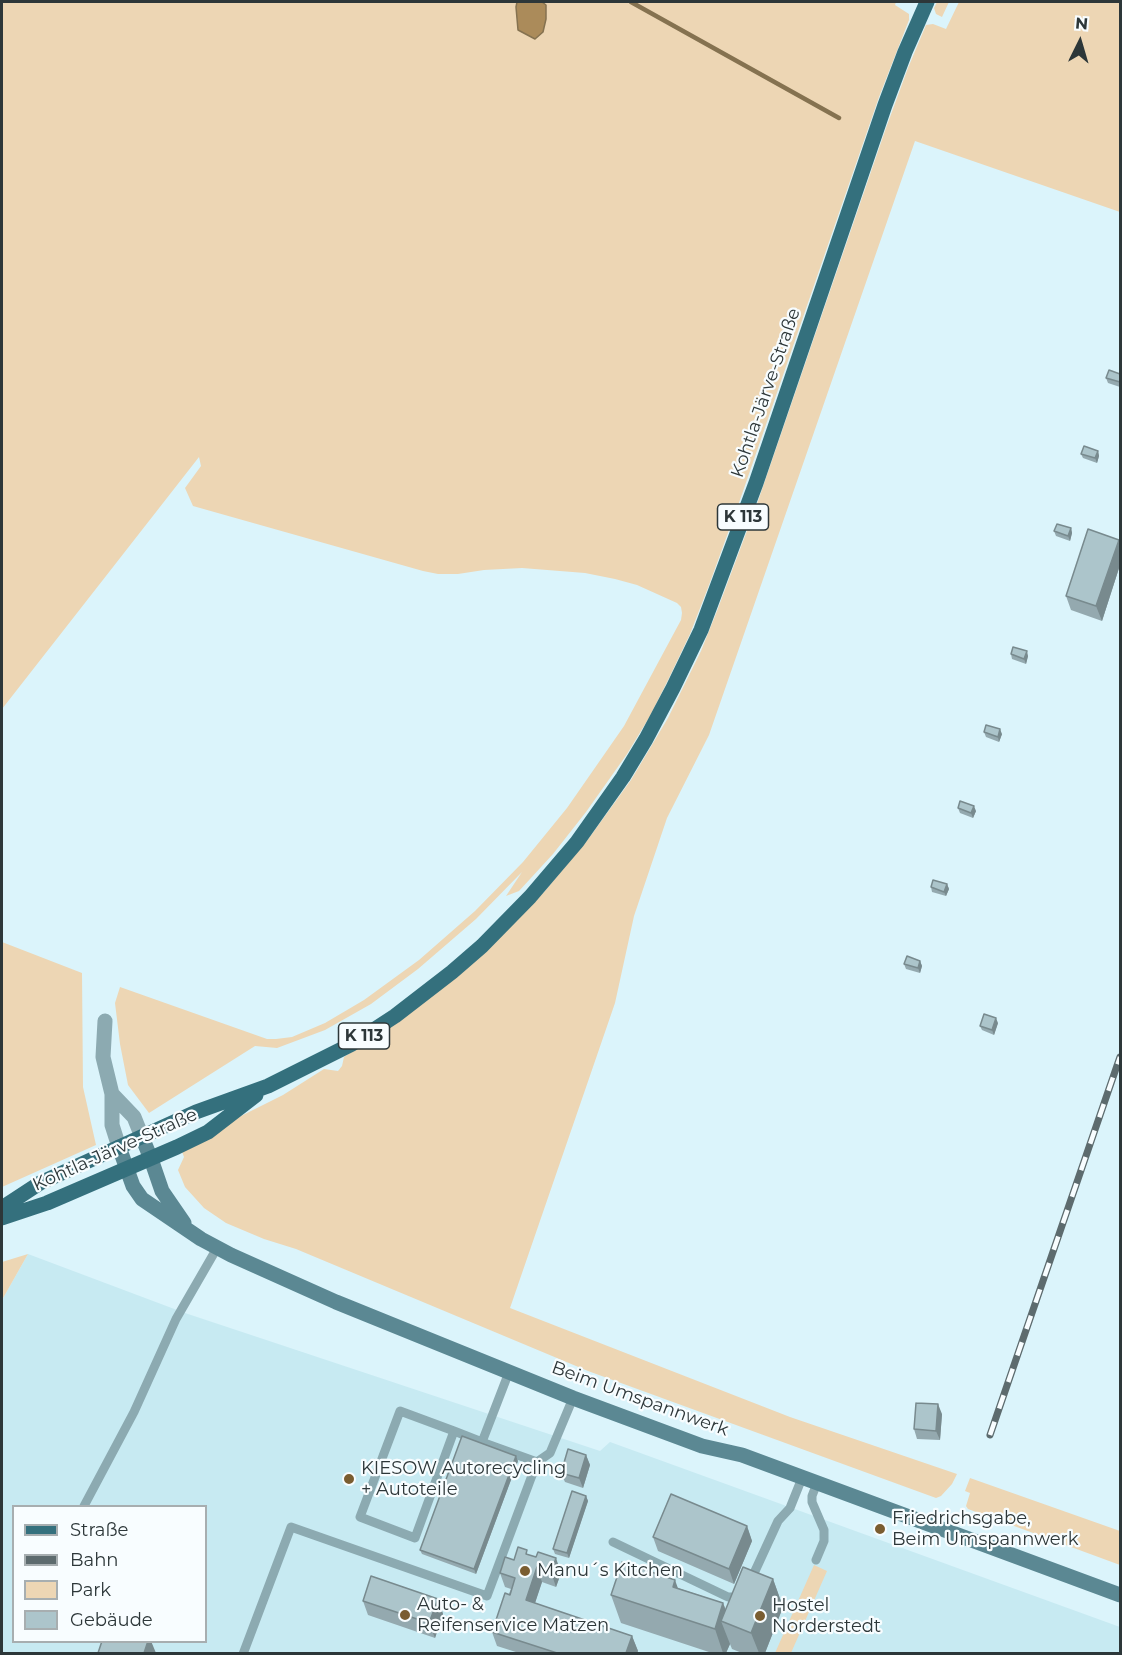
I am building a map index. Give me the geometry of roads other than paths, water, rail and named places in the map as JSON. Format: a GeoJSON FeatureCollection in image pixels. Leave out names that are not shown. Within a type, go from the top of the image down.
{"type":"FeatureCollection","features":[{"type":"Feature","properties":{"kind":"main road","name":"Kohtla-Järve-Straße"},"geometry":{"type":"LineString","coordinates":[[2,1208],[40,1184],[196,1112],[268,1086],[352,1044],[395,1016],[452,972],[496,932],[577,842],[623,777],[674,688],[701,630],[756,483],[885,105],[927,2]]}},
{"type":"Feature","properties":{"kind":"main road","name":"Kohtla-Järve-Straße"},"geometry":{"type":"LineString","coordinates":[[2,1218],[47,1203],[152,1159],[208,1132],[268,1086]]}},
{"type":"Feature","properties":{"kind":"street","name":"Beim Umspannwerk"},"geometry":{"type":"LineString","coordinates":[[105,1021],[103,1057],[112,1094],[112,1125],[133,1186],[142,1199],[217,1248],[336,1302],[573,1398],[702,1446],[742,1455],[1120,1595]]}},
{"type":"Feature","properties":{"kind":"street","name":"Beim Umspannwerk"},"geometry":{"type":"LineString","coordinates":[[112,1094],[134,1117],[152,1159],[162,1191],[189,1230]]}},
{"type":"Feature","properties":{"kind":"lane"},"geometry":{"type":"LineString","coordinates":[[85,1505],[134,1412],[176,1319],[217,1248]]}},
{"type":"Feature","properties":{"kind":"lane"},"geometry":{"type":"LineString","coordinates":[[482,1442],[508,1372]]}},
{"type":"Feature","properties":{"kind":"lane"},"geometry":{"type":"LineString","coordinates":[[243,1653],[291,1527],[487,1596],[537,1462],[550,1453],[573,1398]]}},
{"type":"Feature","properties":{"kind":"lane"},"geometry":{"type":"LineString","coordinates":[[454,1431],[415,1538],[360,1517],[400,1411],[454,1431],[482,1442],[537,1462]]}},
{"type":"Feature","properties":{"kind":"lane"},"geometry":{"type":"LineString","coordinates":[[613,1542],[735,1598],[746,1591],[778,1521],[809,1480]]}},
{"type":"Feature","properties":{"kind":"lane"},"geometry":{"type":"LineString","coordinates":[[809,1480],[812,1502],[824,1530],[824,1541],[816,1560]]}},
{"type":"Feature","properties":{"kind":"waterway"},"geometry":{"type":"LineString","coordinates":[[631,2],[839,118]]}},
{"type":"Feature","properties":{"kind":"railway"},"geometry":{"type":"LineString","coordinates":[[990,1435],[1120,1057]]}},
{"type":"Feature","properties":{"kind":"place","name":"KIESOW Autorecycling + Autoteile"},"geometry":{"type":"Point","coordinates":[349,1479]}},
{"type":"Feature","properties":{"kind":"place","name":"Friedrichsgabe, Beim Umspannwerk"},"geometry":{"type":"Point","coordinates":[880,1529]}},
{"type":"Feature","properties":{"kind":"place","name":"Manu´s Kitchen"},"geometry":{"type":"Point","coordinates":[525,1571]}},
{"type":"Feature","properties":{"kind":"place","name":"Auto- & Reifenservice Matzen"},"geometry":{"type":"Point","coordinates":[405,1615]}},
{"type":"Feature","properties":{"kind":"place","name":"Hostel Norderstedt"},"geometry":{"type":"Point","coordinates":[760,1616]}}]}
